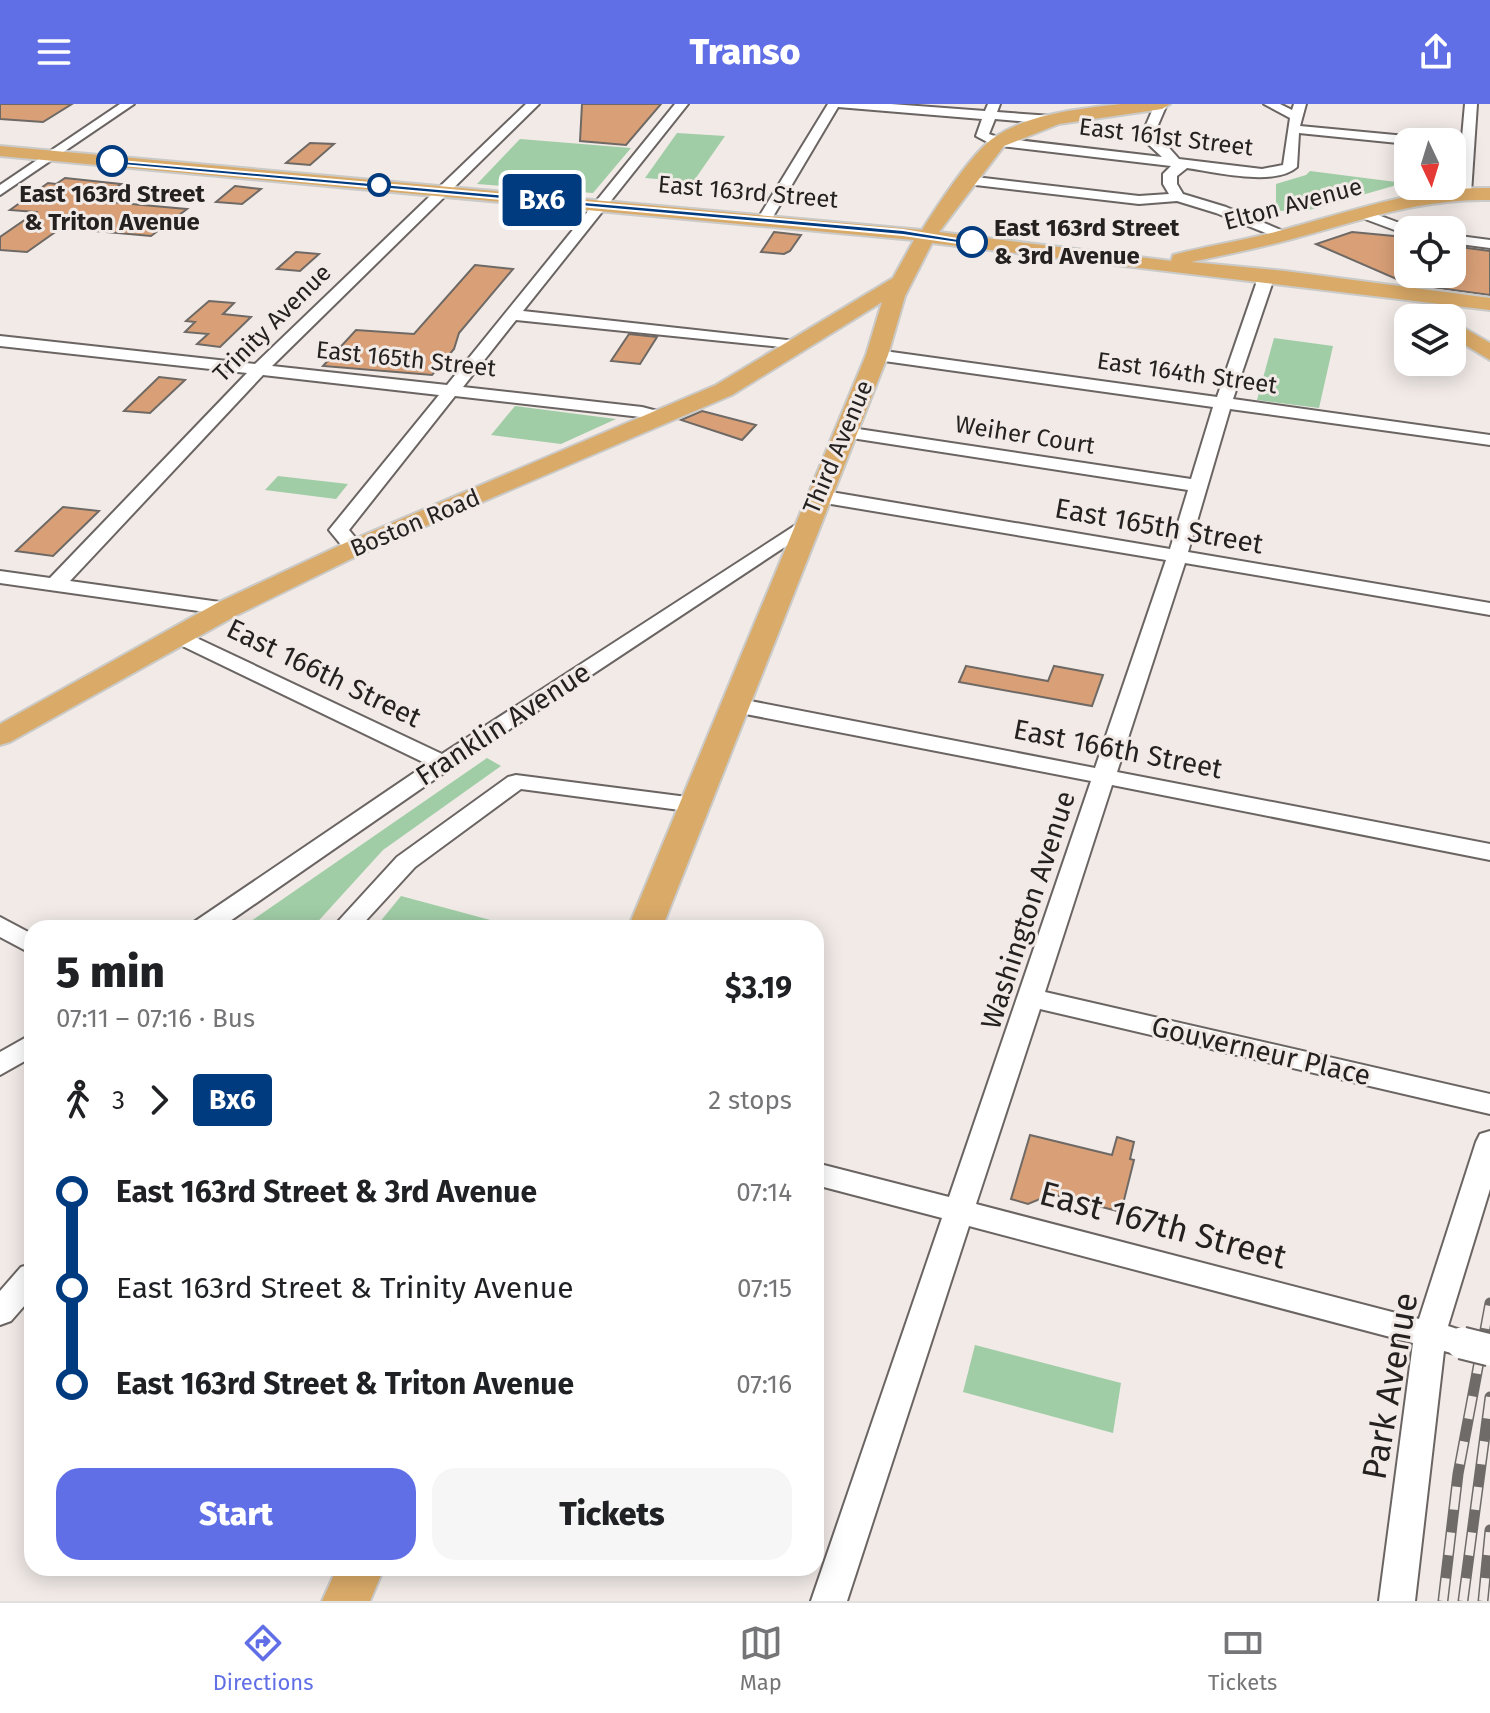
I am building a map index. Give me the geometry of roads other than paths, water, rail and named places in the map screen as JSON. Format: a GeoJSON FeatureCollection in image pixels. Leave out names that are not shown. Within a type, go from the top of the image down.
{"type":"FeatureCollection","features":[{"type":"Feature","properties":{"kind":"main road","name":"Third Avenue"},"geometry":{"type":"LineString","coordinates":[[648,920],[805,525],[877,355],[880,337],[902,281],[927,236],[998,142],[1029,126],[1052,120],[1162,104]]}},
{"type":"Feature","properties":{"kind":"main road","name":"East 163rd Street"},"geometry":{"type":"LineString","coordinates":[[0,151],[927,236],[1490,304]]}},
{"type":"Feature","properties":{"kind":"main road"},"geometry":{"type":"LineString","coordinates":[[1466,193],[1490,194]]}},
{"type":"Feature","properties":{"kind":"main road","name":"Elton Avenue"},"geometry":{"type":"LineString","coordinates":[[1141,264],[1280,237],[1407,200]]}},
{"type":"Feature","properties":{"kind":"main road","name":"Washington Avenue"},"geometry":{"type":"LineString","coordinates":[[1264,276],[1264,268],[1280,237]]}},
{"type":"Feature","properties":{"kind":"main road","name":"Boston Road"},"geometry":{"type":"LineString","coordinates":[[0,736],[227,609],[354,548],[724,390],[902,281]]}},
{"type":"Feature","properties":{"kind":"main road"},"geometry":{"type":"LineString","coordinates":[[1402,293],[1418,304]]}},
{"type":"Feature","properties":{"kind":"main road","name":"Boston Road"},"geometry":{"type":"LineString","coordinates":[[836,321],[865,313],[890,313]]}},
{"type":"Feature","properties":{"kind":"main road"},"geometry":{"type":"LineString","coordinates":[[1466,337],[1490,353]]}},
{"type":"Feature","properties":{"kind":"main road"},"geometry":{"type":"LineString","coordinates":[[346,1601],[357,1576]]}},
{"type":"Feature","properties":{"kind":"street"},"geometry":{"type":"LineString","coordinates":[[0,191],[128,104]]}},
{"type":"Feature","properties":{"kind":"street","name":"Trinity Avenue"},"geometry":{"type":"LineString","coordinates":[[55,585],[260,369],[533,104]]}},
{"type":"Feature","properties":{"kind":"street"},"geometry":{"type":"LineString","coordinates":[[354,548],[339,530],[682,104]]}},
{"type":"Feature","properties":{"kind":"street"},"geometry":{"type":"LineString","coordinates":[[1162,104],[1149,132],[1171,162],[1181,169],[1170,174],[1170,184],[1178,197]]}},
{"type":"Feature","properties":{"kind":"street"},"geometry":{"type":"LineString","coordinates":[[1270,104],[1296,116],[1394,135]]}},
{"type":"Feature","properties":{"kind":"street"},"geometry":{"type":"LineString","coordinates":[[1466,184],[1474,147],[1474,104]]}},
{"type":"Feature","properties":{"kind":"street"},"geometry":{"type":"LineString","coordinates":[[764,220],[835,105]]}},
{"type":"Feature","properties":{"kind":"street","name":"East 161st Street"},"geometry":{"type":"LineString","coordinates":[[835,105],[992,110],[1052,120]]}},
{"type":"Feature","properties":{"kind":"street"},"geometry":{"type":"LineString","coordinates":[[992,110],[982,136],[998,142]]}},
{"type":"Feature","properties":{"kind":"street","name":"East 161st Street"},"geometry":{"type":"LineString","coordinates":[[998,142],[1262,173],[1281,172],[1290,167],[1296,116]]}},
{"type":"Feature","properties":{"kind":"street"},"geometry":{"type":"LineString","coordinates":[[1466,146],[1474,147]]}},
{"type":"Feature","properties":{"kind":"street"},"geometry":{"type":"LineString","coordinates":[[967,180],[1139,200],[1178,197],[1280,237]]}},
{"type":"Feature","properties":{"kind":"street"},"geometry":{"type":"LineString","coordinates":[[1362,213],[1394,226]]}},
{"type":"Feature","properties":{"kind":"street"},"geometry":{"type":"LineString","coordinates":[[1466,241],[1490,244]]}},
{"type":"Feature","properties":{"kind":"street","name":"Washington Avenue"},"geometry":{"type":"LineString","coordinates":[[829,1601],[1177,557],[1264,276]]}},
{"type":"Feature","properties":{"kind":"street"},"geometry":{"type":"LineString","coordinates":[[513,315],[796,346]]}},
{"type":"Feature","properties":{"kind":"street","name":"East 165th Street"},"geometry":{"type":"LineString","coordinates":[[0,341],[642,412],[663,418]]}},
{"type":"Feature","properties":{"kind":"street","name":"East 164th Street"},"geometry":{"type":"LineString","coordinates":[[877,355],[1490,440]]}},
{"type":"Feature","properties":{"kind":"street","name":"Weiher Court"},"geometry":{"type":"LineString","coordinates":[[845,432],[1198,486]]}},
{"type":"Feature","properties":{"kind":"street","name":"East 165th Street"},"geometry":{"type":"LineString","coordinates":[[819,496],[1490,609]]}},
{"type":"Feature","properties":{"kind":"street","name":"Franklin Avenue"},"geometry":{"type":"LineString","coordinates":[[215,920],[443,763],[805,525]]}},
{"type":"Feature","properties":{"kind":"street","name":"East 166th Street"},"geometry":{"type":"LineString","coordinates":[[0,577],[227,609]]}},
{"type":"Feature","properties":{"kind":"street","name":"East 166th Street"},"geometry":{"type":"LineString","coordinates":[[179,637],[443,763]]}},
{"type":"Feature","properties":{"kind":"street","name":"East 166th Street"},"geometry":{"type":"LineString","coordinates":[[735,705],[1490,852]]}},
{"type":"Feature","properties":{"kind":"street"},"geometry":{"type":"LineString","coordinates":[[352,920],[406,862],[516,782],[695,805]]}},
{"type":"Feature","properties":{"kind":"street"},"geometry":{"type":"LineString","coordinates":[[0,925],[24,941]]}},
{"type":"Feature","properties":{"kind":"street","name":"Gouverneur Place"},"geometry":{"type":"LineString","coordinates":[[1032,998],[1490,1104]]}},
{"type":"Feature","properties":{"kind":"street"},"geometry":{"type":"LineString","coordinates":[[0,1065],[24,1049]]}},
{"type":"Feature","properties":{"kind":"street","name":"Park Avenue"},"geometry":{"type":"LineString","coordinates":[[1397,1601],[1430,1334],[1490,1142]]}},
{"type":"Feature","properties":{"kind":"street","name":"East 167th Street"},"geometry":{"type":"LineString","coordinates":[[824,1176],[1476,1346]]}},
{"type":"Feature","properties":{"kind":"street"},"geometry":{"type":"LineString","coordinates":[[0,1312],[24,1285]]}},
{"type":"Feature","properties":{"kind":"railway"},"geometry":{"type":"LineString","coordinates":[[1443,1601],[1458,1474],[1490,1303]]}},
{"type":"Feature","properties":{"kind":"railway"},"geometry":{"type":"LineString","coordinates":[[1463,1601],[1490,1397]]}},
{"type":"Feature","properties":{"kind":"railway"},"geometry":{"type":"LineString","coordinates":[[1483,1601],[1490,1530]]}},
{"type":"Feature","properties":{"kind":"place","name":"East 163rd Street & Triton Avenue"},"geometry":{"type":"Point","coordinates":[112,161]}},
{"type":"Feature","properties":{"kind":"place","name":"East 163rd Street & 3rd Avenue"},"geometry":{"type":"Point","coordinates":[972,242]}}]}
